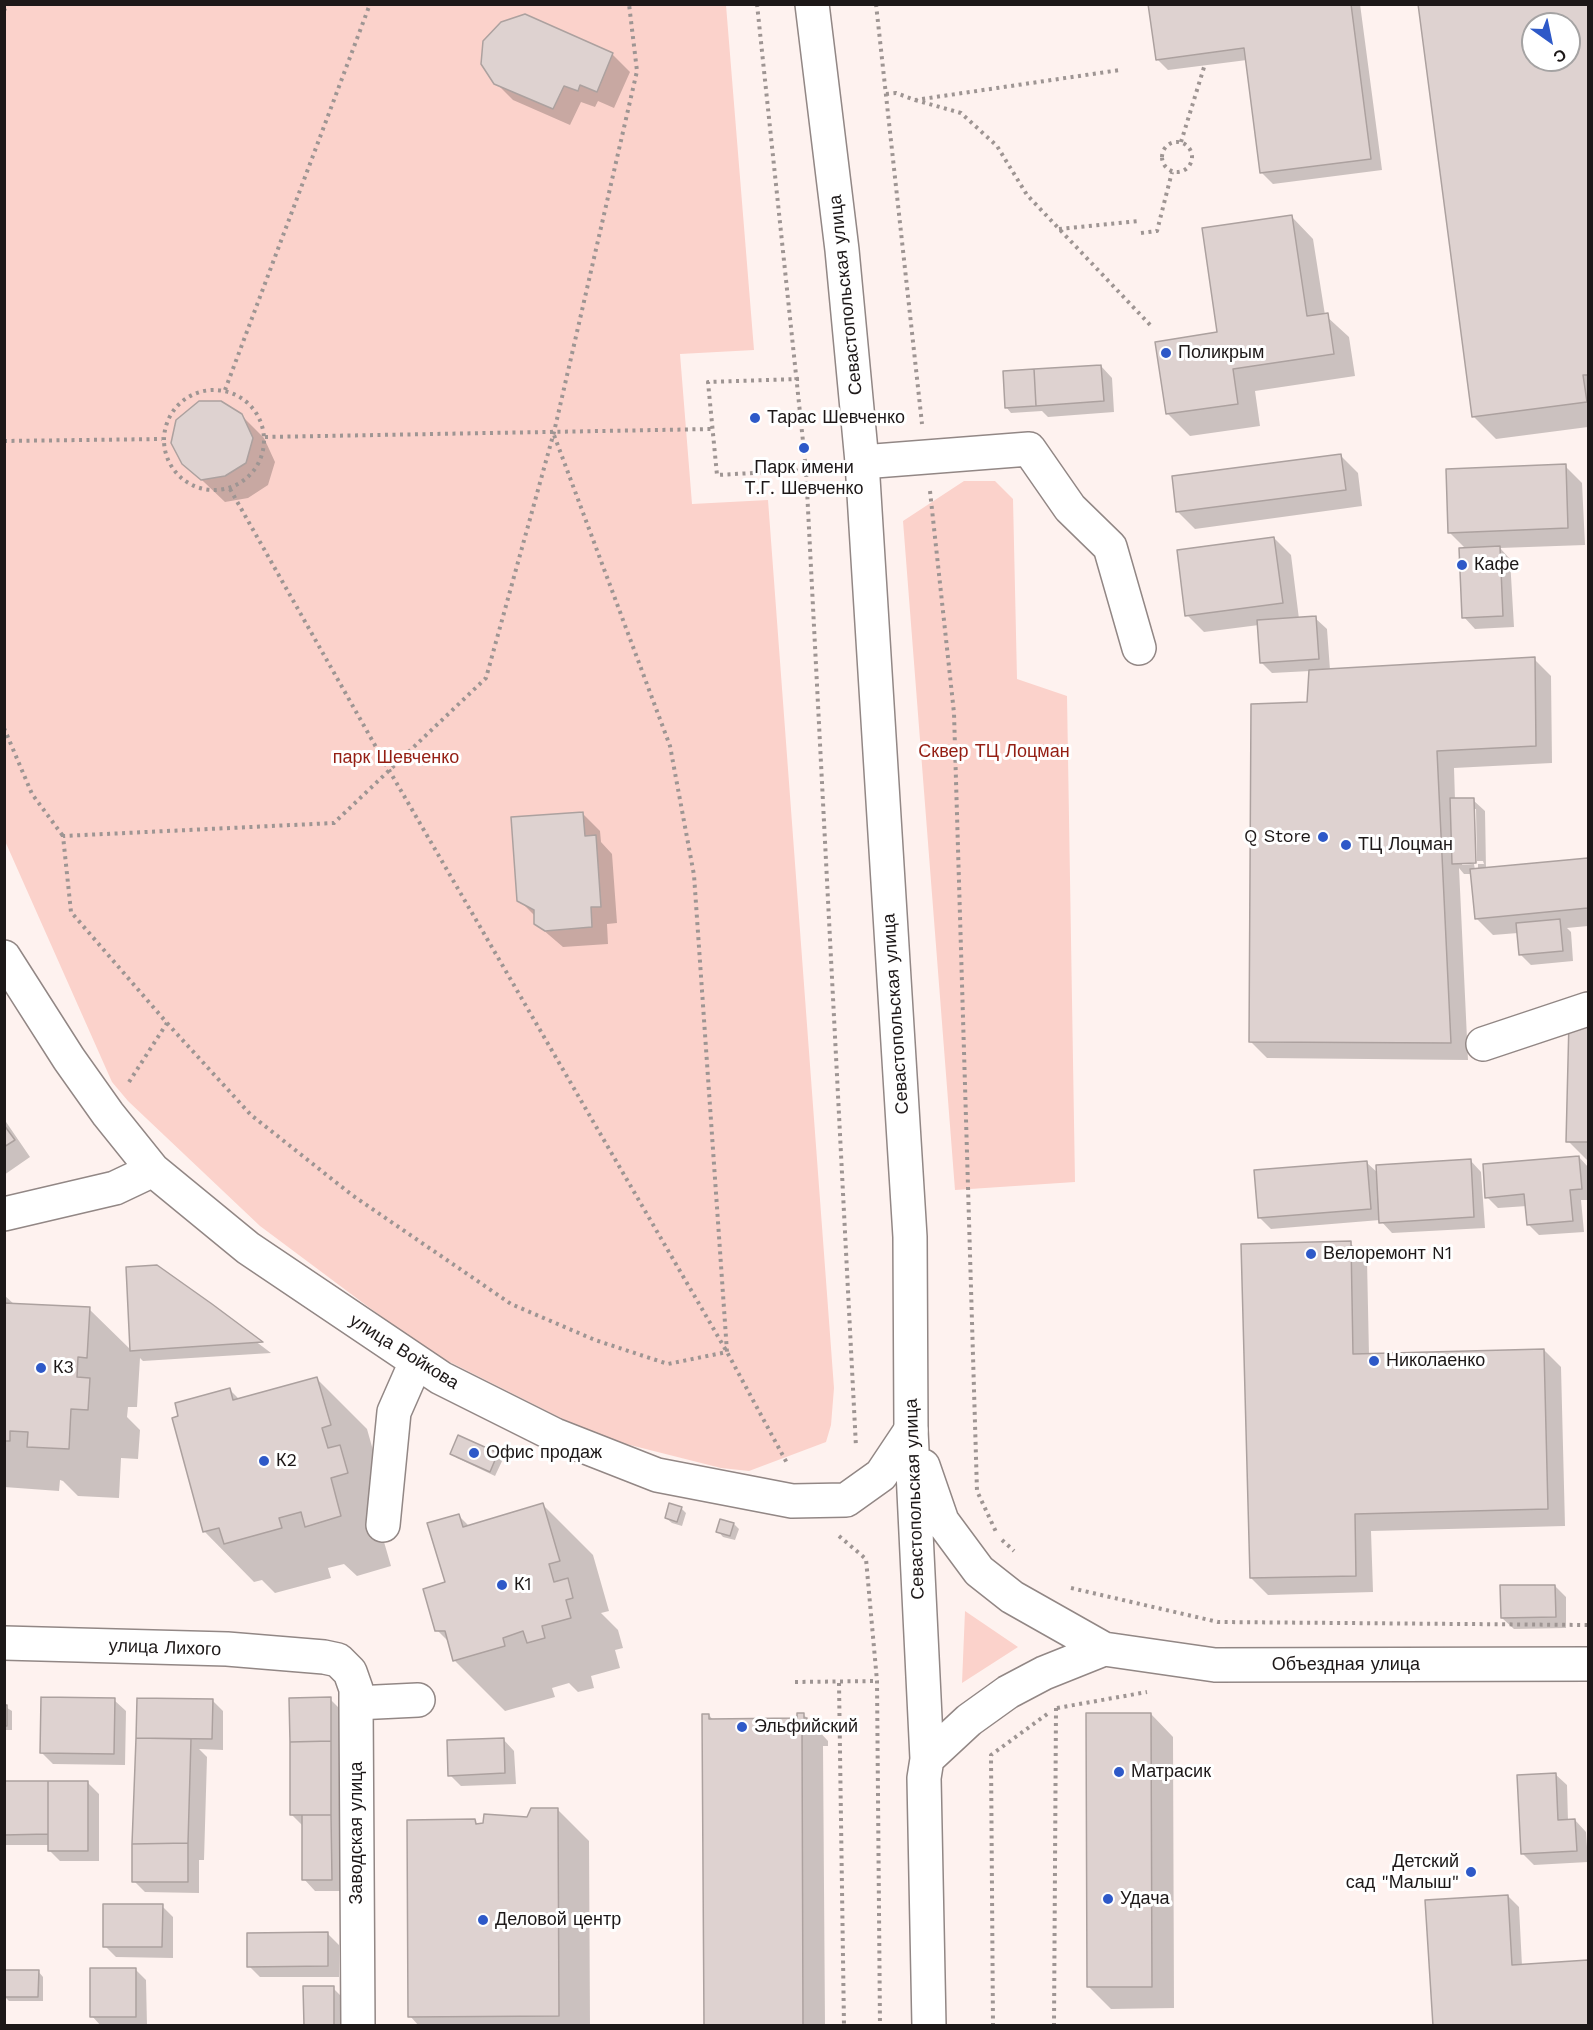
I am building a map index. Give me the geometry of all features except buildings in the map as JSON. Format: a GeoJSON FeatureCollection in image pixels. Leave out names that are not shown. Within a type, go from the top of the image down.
{"type":"FeatureCollection","features":[{"type":"Feature","properties":{"kind":"main road","name":"Севастопольская улица"},"geometry":{"type":"LineString","coordinates":[[812,4],[842,250],[862,462],[909,1225],[911,1430],[927,1759],[924,1778],[929,2025]]}},
{"type":"Feature","properties":{"kind":"main road"},"geometry":{"type":"LineString","coordinates":[[862,462],[1029,449],[1070,508],[1110,547],[1139,648]]}},
{"type":"Feature","properties":{"kind":"main road","name":"улица Войкова"},"geometry":{"type":"LineString","coordinates":[[4,957],[108,1114],[153,1170],[248,1248],[441,1378],[555,1435],[657,1475],[792,1501],[846,1500],[881,1475],[911,1430]]}},
{"type":"Feature","properties":{"kind":"main road"},"geometry":{"type":"LineString","coordinates":[[1483,1044],[1588,1009]]}},
{"type":"Feature","properties":{"kind":"main road"},"geometry":{"type":"LineString","coordinates":[[4,1215],[115,1188],[153,1170]]}},
{"type":"Feature","properties":{"kind":"main road"},"geometry":{"type":"LineString","coordinates":[[383,1525],[394,1412],[416,1362]]}},
{"type":"Feature","properties":{"kind":"main road","name":"Объездная улица"},"geometry":{"type":"LineString","coordinates":[[911,1430],[942,1521],[979,1571],[1012,1597],[1104,1649],[1215,1665],[1588,1664]]}},
{"type":"Feature","properties":{"kind":"main road","name":"улица Лихого"},"geometry":{"type":"LineString","coordinates":[[4,1643],[227,1649],[324,1657]]}},
{"type":"Feature","properties":{"kind":"main road"},"geometry":{"type":"LineString","coordinates":[[927,1759],[969,1720],[1008,1692],[1044,1673],[1104,1649]]}},
{"type":"Feature","properties":{"kind":"main road","name":"Заводская улица"},"geometry":{"type":"LineString","coordinates":[[324,1657],[338,1660],[350,1672],[356,1689],[358,2025]]}},
{"type":"Feature","properties":{"kind":"main road"},"geometry":{"type":"LineString","coordinates":[[356,1703],[418,1700]]}},
{"type":"Feature","properties":{"kind":"path"},"geometry":{"type":"LineString","coordinates":[[4,11],[7,4]]}},
{"type":"Feature","properties":{"kind":"path"},"geometry":{"type":"LineString","coordinates":[[225,390],[370,4]]}},
{"type":"Feature","properties":{"kind":"path"},"geometry":{"type":"LineString","coordinates":[[63,836],[334,823],[486,678],[553,433],[637,71],[629,4]]}},
{"type":"Feature","properties":{"kind":"path"},"geometry":{"type":"LineString","coordinates":[[757,4],[799,379],[806,470],[856,1455]]}},
{"type":"Feature","properties":{"kind":"path"},"geometry":{"type":"LineString","coordinates":[[876,4],[954,713],[977,1491],[999,1537],[1016,1553]]}},
{"type":"Feature","properties":{"kind":"path"},"geometry":{"type":"LineString","coordinates":[[1181,142],[1205,64]]}},
{"type":"Feature","properties":{"kind":"path"},"geometry":{"type":"LineString","coordinates":[[915,100],[1120,70]]}},
{"type":"Feature","properties":{"kind":"path"},"geometry":{"type":"LineString","coordinates":[[886,94],[896,93],[961,113],[998,146],[1027,195],[1153,328]]}},
{"type":"Feature","properties":{"kind":"path"},"geometry":{"type":"LineString","coordinates":[[1181,142],[1190,150],[1192,160],[1183,172],[1172,172],[1162,162],[1163,152],[1169,144],[1181,142]]}},
{"type":"Feature","properties":{"kind":"path"},"geometry":{"type":"LineString","coordinates":[[1141,233],[1157,231],[1172,172]]}},
{"type":"Feature","properties":{"kind":"path"},"geometry":{"type":"LineString","coordinates":[[1059,229],[1139,220]]}},
{"type":"Feature","properties":{"kind":"path"},"geometry":{"type":"LineString","coordinates":[[799,379],[708,382],[717,475],[806,470]]}},
{"type":"Feature","properties":{"kind":"path"},"geometry":{"type":"LineString","coordinates":[[225,390],[253,407],[265,437],[256,469],[230,489],[198,489],[172,470],[162,439],[172,411],[195,392],[225,390]]}},
{"type":"Feature","properties":{"kind":"path"},"geometry":{"type":"LineString","coordinates":[[265,437],[713,429]]}},
{"type":"Feature","properties":{"kind":"path"},"geometry":{"type":"LineString","coordinates":[[553,433],[672,758],[694,876],[727,1352]]}},
{"type":"Feature","properties":{"kind":"path"},"geometry":{"type":"LineString","coordinates":[[4,441],[162,439]]}},
{"type":"Feature","properties":{"kind":"path"},"geometry":{"type":"LineString","coordinates":[[230,489],[388,770],[727,1352],[790,1468]]}},
{"type":"Feature","properties":{"kind":"path"},"geometry":{"type":"LineString","coordinates":[[4,728],[32,794],[63,836],[71,912],[166,1023],[251,1115],[352,1195],[511,1304],[595,1340],[668,1364],[727,1352]]}},
{"type":"Feature","properties":{"kind":"path"},"geometry":{"type":"LineString","coordinates":[[108,1114],[166,1023]]}},
{"type":"Feature","properties":{"kind":"path"},"geometry":{"type":"LineString","coordinates":[[866,1558],[877,1681],[880,2025]]}},
{"type":"Feature","properties":{"kind":"path"},"geometry":{"type":"LineString","coordinates":[[1069,1588],[1218,1622],[1588,1625]]}},
{"type":"Feature","properties":{"kind":"path"},"geometry":{"type":"LineString","coordinates":[[795,1682],[877,1681]]}},
{"type":"Feature","properties":{"kind":"path"},"geometry":{"type":"LineString","coordinates":[[839,1683],[844,2025]]}},
{"type":"Feature","properties":{"kind":"path"},"geometry":{"type":"LineString","coordinates":[[993,2025],[991,1755],[1056,1708],[1149,1692]]}},
{"type":"Feature","properties":{"kind":"path"},"geometry":{"type":"LineString","coordinates":[[1054,2025],[1056,1708]]}},
{"type":"Feature","properties":{"kind":"green space","name":"парк Шевченко"},"geometry":{"type":"Polygon","coordinates":[[[4,5],[726,5],[754,350],[680,354],[692,504],[768,500],[834,1388],[831,1425],[826,1442],[749,1471],[721,1468],[618,1442],[573,1424],[426,1350],[260,1226],[128,1101],[112,1082],[5,841],[4,5]]]}},
{"type":"Feature","properties":{"kind":"green space","name":"Сквер ТЦ Лоцман"},"geometry":{"type":"Polygon","coordinates":[[[964,481],[995,481],[1013,499],[1017,679],[1067,696],[1075,1182],[955,1190],[903,521],[964,481]]]}},
{"type":"Feature","properties":{"kind":"green space"},"geometry":{"type":"Polygon","coordinates":[[[965,1611],[1018,1647],[962,1683],[965,1611]]]}},
{"type":"Feature","properties":{"kind":"place","name":"Поликрым"},"geometry":{"type":"Point","coordinates":[1166,353]}},
{"type":"Feature","properties":{"kind":"place","name":"Тарас Шевченко"},"geometry":{"type":"Point","coordinates":[755,418]}},
{"type":"Feature","properties":{"kind":"place","name":"Парк имени Т.Г. Шевченко"},"geometry":{"type":"Point","coordinates":[804,448]}},
{"type":"Feature","properties":{"kind":"place","name":"Кафе"},"geometry":{"type":"Point","coordinates":[1462,565]}},
{"type":"Feature","properties":{"kind":"place","name":"Q Store"},"geometry":{"type":"Point","coordinates":[1323,837]}},
{"type":"Feature","properties":{"kind":"place","name":"ТЦ Лоцман"},"geometry":{"type":"Point","coordinates":[1346,845]}},
{"type":"Feature","properties":{"kind":"place","name":"Велоремонт N1"},"geometry":{"type":"Point","coordinates":[1311,1254]}},
{"type":"Feature","properties":{"kind":"place","name":"Николаенко"},"geometry":{"type":"Point","coordinates":[1374,1361]}},
{"type":"Feature","properties":{"kind":"place","name":"К3"},"geometry":{"type":"Point","coordinates":[41,1368]}},
{"type":"Feature","properties":{"kind":"place","name":"Офис продаж"},"geometry":{"type":"Point","coordinates":[474,1453]}},
{"type":"Feature","properties":{"kind":"place","name":"К2"},"geometry":{"type":"Point","coordinates":[264,1461]}},
{"type":"Feature","properties":{"kind":"place","name":"К1"},"geometry":{"type":"Point","coordinates":[502,1585]}},
{"type":"Feature","properties":{"kind":"place","name":"Эльфийский"},"geometry":{"type":"Point","coordinates":[742,1727]}},
{"type":"Feature","properties":{"kind":"place","name":"Матрасик"},"geometry":{"type":"Point","coordinates":[1119,1772]}},
{"type":"Feature","properties":{"kind":"place","name":"Детский сад \"Малыш\""},"geometry":{"type":"Point","coordinates":[1471,1872]}},
{"type":"Feature","properties":{"kind":"place","name":"Удача"},"geometry":{"type":"Point","coordinates":[1108,1899]}},
{"type":"Feature","properties":{"kind":"place","name":"Деловой центр"},"geometry":{"type":"Point","coordinates":[483,1920]}}]}
